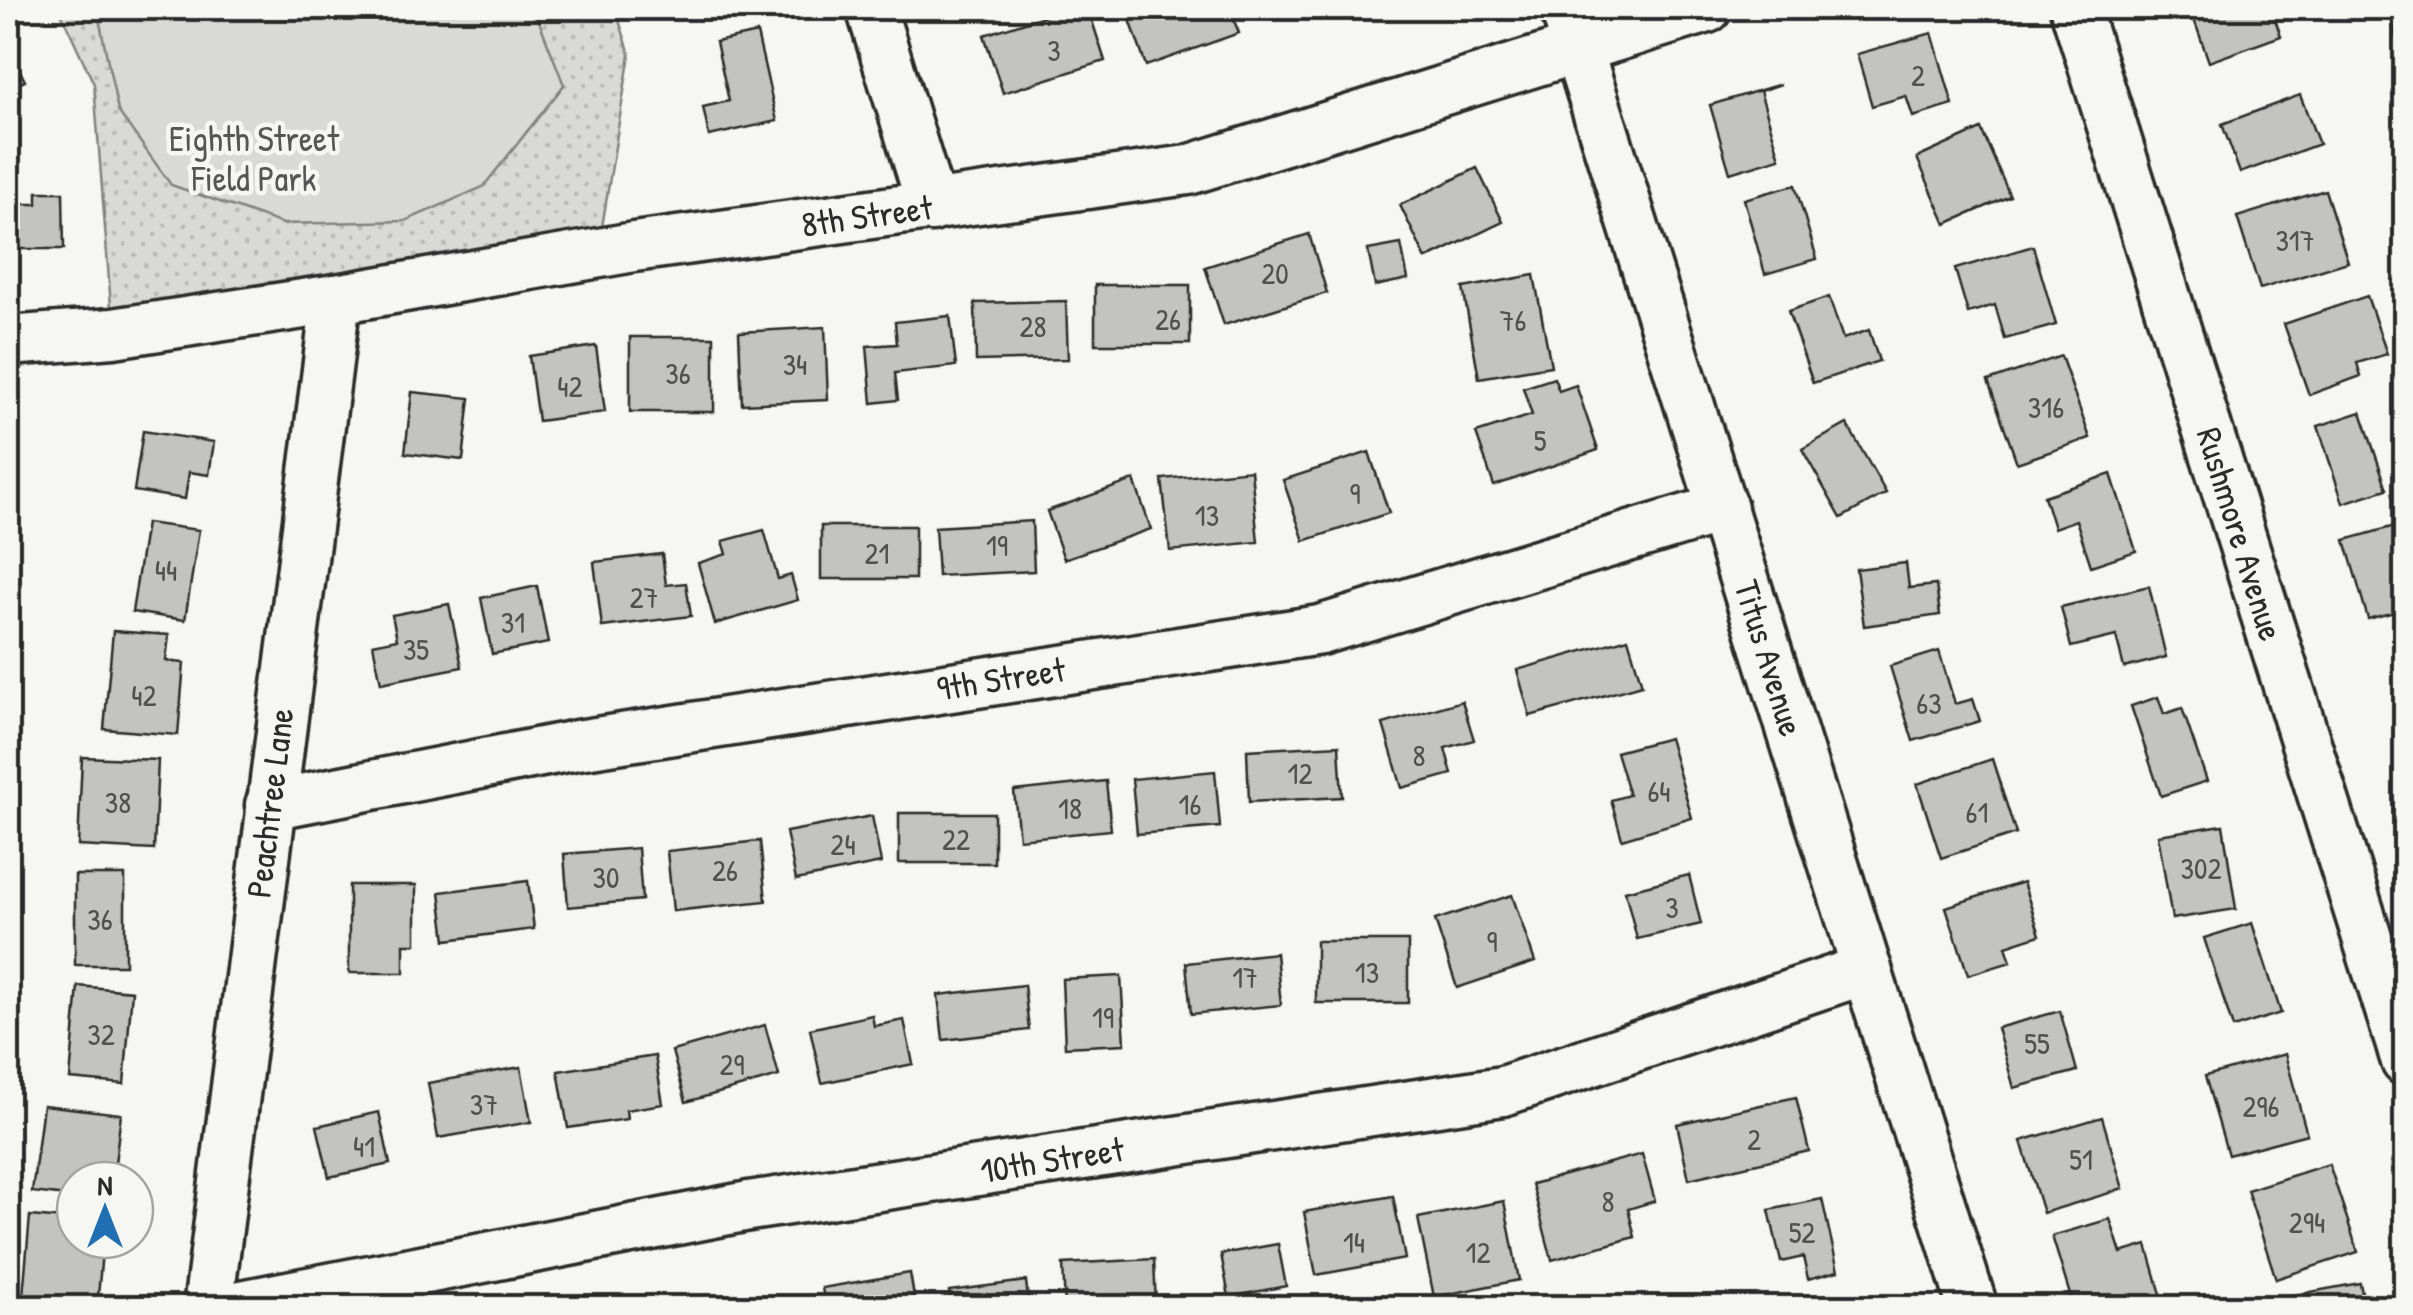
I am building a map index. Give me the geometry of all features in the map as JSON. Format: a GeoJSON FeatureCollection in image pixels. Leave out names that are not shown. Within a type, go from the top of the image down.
{"type":"FeatureCollection","features":[{"type":"Feature","properties":{"kind":"street"},"geometry":{"type":"LineString","coordinates":[[870,8],[932,207]]}},
{"type":"Feature","properties":{"kind":"street","name":"8th Street"},"geometry":{"type":"LineString","coordinates":[[8,341],[113,333],[634,248],[1188,170],[1572,28],[1707,8]]}},
{"type":"Feature","properties":{"kind":"street","name":"Rushmore Avenue"},"geometry":{"type":"LineString","coordinates":[[2075,8],[2406,1062]]}},
{"type":"Feature","properties":{"kind":"street","name":"Titus Avenue"},"geometry":{"type":"LineString","coordinates":[[1572,28],[1973,1308]]}},
{"type":"Feature","properties":{"kind":"street","name":"Peachtree Lane"},"geometry":{"type":"LineString","coordinates":[[208,1308],[336,299]]}},
{"type":"Feature","properties":{"kind":"street","name":"9th Street"},"geometry":{"type":"LineString","coordinates":[[270,806],[577,745],[1320,630],[1722,508]]}},
{"type":"Feature","properties":{"kind":"street","name":"10th Street"},"geometry":{"type":"LineString","coordinates":[[226,1308],[749,1206],[1503,1091],[1867,970]]}},
{"type":"Feature","properties":{"kind":"green space","name":"Eighth Street Field Park"},"geometry":{"type":"Polygon","coordinates":[[[59,8],[615,8],[630,54],[598,252],[113,333],[94,84],[59,8]]]}},
{"type":"Feature","properties":{"kind":"green space"},"geometry":{"type":"Polygon","coordinates":[[[97,8],[534,8],[564,85],[483,187],[405,221],[283,224],[171,185],[118,111],[97,8]]]}},
{"type":"Feature","properties":{"kind":"building"},"geometry":{"type":"Polygon","coordinates":[[[1069,8],[1088,8],[1105,61],[1003,93],[984,35],[1069,8]]]}},
{"type":"Feature","properties":{"kind":"building"},"geometry":{"type":"Polygon","coordinates":[[[1126,8],[1229,8],[1239,33],[1146,66],[1126,8]]]}},
{"type":"Feature","properties":{"kind":"building"},"geometry":{"type":"Polygon","coordinates":[[[1306,8],[1349,8],[1309,18],[1306,8]]]}},
{"type":"Feature","properties":{"kind":"building"},"geometry":{"type":"Polygon","coordinates":[[[2190,8],[2271,8],[2281,36],[2209,62],[2190,8]]]}},
{"type":"Feature","properties":{"kind":"building"},"geometry":{"type":"Polygon","coordinates":[[[2389,8],[2406,8],[2404,73],[2389,8]]]}},
{"type":"Feature","properties":{"kind":"building"},"geometry":{"type":"Polygon","coordinates":[[[757,33],[777,121],[709,136],[703,107],[729,101],[716,42],[757,33]]]}},
{"type":"Feature","properties":{"kind":"building"},"geometry":{"type":"Polygon","coordinates":[[[1932,33],[1953,105],[1913,117],[1906,96],[1872,106],[1857,54],[1932,33]]]}},
{"type":"Feature","properties":{"kind":"building"},"geometry":{"type":"Polygon","coordinates":[[[8,46],[25,81],[8,89],[8,46]]]}},
{"type":"Feature","properties":{"kind":"building"},"geometry":{"type":"Polygon","coordinates":[[[1781,84],[1760,91],[1780,158],[1730,173],[1710,105],[1781,84]]]}},
{"type":"Feature","properties":{"kind":"building"},"geometry":{"type":"Polygon","coordinates":[[[2300,95],[2319,144],[2240,173],[2222,124],[2300,95]]]}},
{"type":"Feature","properties":{"kind":"building"},"geometry":{"type":"Polygon","coordinates":[[[1981,129],[2010,196],[1946,224],[1917,158],[1981,129]]]}},
{"type":"Feature","properties":{"kind":"building"},"geometry":{"type":"Polygon","coordinates":[[[1477,168],[1503,222],[1426,259],[1400,205],[1477,168]]]}},
{"type":"Feature","properties":{"kind":"building"},"geometry":{"type":"Polygon","coordinates":[[[8,185],[20,185],[20,204],[37,204],[37,192],[63,192],[64,249],[8,249],[8,185]]]}},
{"type":"Feature","properties":{"kind":"building"},"geometry":{"type":"Polygon","coordinates":[[[1795,185],[1817,259],[1765,274],[1744,199],[1795,185]]]}},
{"type":"Feature","properties":{"kind":"building"},"geometry":{"type":"Polygon","coordinates":[[[2325,190],[2348,262],[2260,289],[2237,217],[2325,190]]]}},
{"type":"Feature","properties":{"kind":"building"},"geometry":{"type":"Polygon","coordinates":[[[1309,234],[1327,293],[1224,325],[1205,267],[1309,234]]]}},
{"type":"Feature","properties":{"kind":"building"},"geometry":{"type":"Polygon","coordinates":[[[1401,244],[1408,279],[1375,286],[1368,250],[1401,244]]]}},
{"type":"Feature","properties":{"kind":"building"},"geometry":{"type":"Polygon","coordinates":[[[2033,246],[2056,325],[2005,339],[1995,305],[1968,313],[1955,269],[2033,246]]]}},
{"type":"Feature","properties":{"kind":"building"},"geometry":{"type":"Polygon","coordinates":[[[1534,275],[1551,366],[1479,378],[1463,288],[1534,275]]]}},
{"type":"Feature","properties":{"kind":"building"},"geometry":{"type":"Polygon","coordinates":[[[1095,285],[1190,285],[1190,344],[1095,344],[1095,285]]]}},
{"type":"Feature","properties":{"kind":"building"},"geometry":{"type":"Polygon","coordinates":[[[2367,296],[2387,354],[2357,363],[2361,376],[2309,395],[2284,324],[2367,296]]]}},
{"type":"Feature","properties":{"kind":"building"},"geometry":{"type":"Polygon","coordinates":[[[1829,297],[1843,339],[1869,330],[1879,361],[1813,383],[1788,311],[1829,297]]]}},
{"type":"Feature","properties":{"kind":"building"},"geometry":{"type":"Polygon","coordinates":[[[1066,301],[1068,359],[976,361],[975,303],[1066,301]]]}},
{"type":"Feature","properties":{"kind":"building"},"geometry":{"type":"Polygon","coordinates":[[[950,316],[956,366],[895,373],[898,400],[872,403],[867,346],[897,344],[895,322],[950,316]]]}},
{"type":"Feature","properties":{"kind":"building"},"geometry":{"type":"Polygon","coordinates":[[[825,327],[828,400],[742,404],[739,332],[825,327]]]}},
{"type":"Feature","properties":{"kind":"building"},"geometry":{"type":"Polygon","coordinates":[[[630,337],[714,337],[714,412],[630,412],[630,337]]]}},
{"type":"Feature","properties":{"kind":"building"},"geometry":{"type":"Polygon","coordinates":[[[596,346],[605,412],[538,421],[529,356],[596,346]]]}},
{"type":"Feature","properties":{"kind":"building"},"geometry":{"type":"Polygon","coordinates":[[[2061,356],[2090,438],[2017,463],[1988,381],[2061,356]]]}},
{"type":"Feature","properties":{"kind":"building"},"geometry":{"type":"Polygon","coordinates":[[[1554,378],[1559,391],[1576,385],[1598,450],[1494,486],[1476,433],[1532,415],[1523,388],[1554,378]]]}},
{"type":"Feature","properties":{"kind":"building"},"geometry":{"type":"Polygon","coordinates":[[[412,392],[470,398],[463,460],[405,453],[412,392]]]}},
{"type":"Feature","properties":{"kind":"building"},"geometry":{"type":"Polygon","coordinates":[[[2361,412],[2387,489],[2343,503],[2318,426],[2361,412]]]}},
{"type":"Feature","properties":{"kind":"building"},"geometry":{"type":"Polygon","coordinates":[[[1847,424],[1886,493],[1841,518],[1802,449],[1847,424]]]}},
{"type":"Feature","properties":{"kind":"building"},"geometry":{"type":"Polygon","coordinates":[[[143,431],[214,442],[209,475],[189,472],[185,499],[134,491],[143,431]]]}},
{"type":"Feature","properties":{"kind":"building"},"geometry":{"type":"Polygon","coordinates":[[[1369,452],[1389,513],[1304,541],[1283,480],[1369,452]]]}},
{"type":"Feature","properties":{"kind":"building"},"geometry":{"type":"Polygon","coordinates":[[[8,454],[17,455],[13,513],[8,512],[8,454]]]}},
{"type":"Feature","properties":{"kind":"building"},"geometry":{"type":"Polygon","coordinates":[[[1251,470],[1258,542],[1170,551],[1162,479],[1251,470]]]}},
{"type":"Feature","properties":{"kind":"building"},"geometry":{"type":"Polygon","coordinates":[[[2111,474],[2136,551],[2091,566],[2076,520],[2054,528],[2044,496],[2111,474]]]}},
{"type":"Feature","properties":{"kind":"building"},"geometry":{"type":"Polygon","coordinates":[[[1134,480],[1151,529],[1064,559],[1047,511],[1134,480]]]}},
{"type":"Feature","properties":{"kind":"building"},"geometry":{"type":"Polygon","coordinates":[[[1032,521],[1034,571],[938,576],[935,527],[1032,521]]]}},
{"type":"Feature","properties":{"kind":"building"},"geometry":{"type":"Polygon","coordinates":[[[146,523],[199,530],[185,620],[132,612],[146,523]]]}},
{"type":"Feature","properties":{"kind":"building"},"geometry":{"type":"Polygon","coordinates":[[[2406,523],[2406,609],[2368,619],[2345,540],[2406,523]]]}},
{"type":"Feature","properties":{"kind":"building"},"geometry":{"type":"Polygon","coordinates":[[[821,526],[915,526],[915,579],[821,579],[821,526]]]}},
{"type":"Feature","properties":{"kind":"building"},"geometry":{"type":"Polygon","coordinates":[[[764,530],[778,579],[791,575],[798,600],[715,624],[698,563],[727,554],[723,541],[764,530]]]}},
{"type":"Feature","properties":{"kind":"building"},"geometry":{"type":"Polygon","coordinates":[[[662,554],[666,585],[686,583],[691,616],[602,627],[594,562],[662,554]]]}},
{"type":"Feature","properties":{"kind":"building"},"geometry":{"type":"Polygon","coordinates":[[[1906,563],[1909,588],[1936,585],[1940,615],[1864,626],[1856,569],[1906,563]]]}},
{"type":"Feature","properties":{"kind":"building"},"geometry":{"type":"Polygon","coordinates":[[[537,586],[548,643],[492,654],[481,598],[537,586]]]}},
{"type":"Feature","properties":{"kind":"building"},"geometry":{"type":"Polygon","coordinates":[[[2149,586],[2166,657],[2124,668],[2116,636],[2071,647],[2061,607],[2149,586]]]}},
{"type":"Feature","properties":{"kind":"building"},"geometry":{"type":"Polygon","coordinates":[[[449,604],[462,667],[381,683],[373,644],[397,639],[392,615],[449,604]]]}},
{"type":"Feature","properties":{"kind":"building"},"geometry":{"type":"Polygon","coordinates":[[[113,631],[169,635],[166,661],[184,663],[178,735],[104,729],[113,631]]]}},
{"type":"Feature","properties":{"kind":"building"},"geometry":{"type":"Polygon","coordinates":[[[1628,638],[1642,685],[1530,716],[1517,670],[1628,638]]]}},
{"type":"Feature","properties":{"kind":"building"},"geometry":{"type":"Polygon","coordinates":[[[1939,651],[1955,704],[1973,699],[1980,721],[1913,741],[1890,666],[1939,651]]]}},
{"type":"Feature","properties":{"kind":"building"},"geometry":{"type":"Polygon","coordinates":[[[2406,652],[2406,687],[2395,656],[2406,652]]]}},
{"type":"Feature","properties":{"kind":"building"},"geometry":{"type":"Polygon","coordinates":[[[2158,697],[2164,714],[2182,708],[2207,781],[2161,796],[2131,706],[2158,697]]]}},
{"type":"Feature","properties":{"kind":"building"},"geometry":{"type":"Polygon","coordinates":[[[1462,701],[1474,740],[1445,748],[1452,774],[1402,788],[1383,724],[1462,701]]]}},
{"type":"Feature","properties":{"kind":"building"},"geometry":{"type":"Polygon","coordinates":[[[1669,738],[1692,818],[1622,839],[1611,800],[1629,795],[1616,752],[1669,738]]]}},
{"type":"Feature","properties":{"kind":"building"},"geometry":{"type":"Polygon","coordinates":[[[1339,745],[1342,797],[1249,802],[1247,750],[1339,745]]]}},
{"type":"Feature","properties":{"kind":"building"},"geometry":{"type":"Polygon","coordinates":[[[8,748],[18,750],[11,790],[8,789],[8,748]]]}},
{"type":"Feature","properties":{"kind":"building"},"geometry":{"type":"Polygon","coordinates":[[[82,757],[158,760],[154,850],[78,846],[82,757]]]}},
{"type":"Feature","properties":{"kind":"building"},"geometry":{"type":"Polygon","coordinates":[[[1992,759],[2016,834],[1941,858],[1917,784],[1992,759]]]}},
{"type":"Feature","properties":{"kind":"building"},"geometry":{"type":"Polygon","coordinates":[[[1215,771],[1220,827],[1137,834],[1132,779],[1215,771]]]}},
{"type":"Feature","properties":{"kind":"building"},"geometry":{"type":"Polygon","coordinates":[[[1106,781],[1111,830],[1019,839],[1014,791],[1106,781]]]}},
{"type":"Feature","properties":{"kind":"building"},"geometry":{"type":"Polygon","coordinates":[[[899,813],[994,813],[994,863],[899,863],[899,813]]]}},
{"type":"Feature","properties":{"kind":"building"},"geometry":{"type":"Polygon","coordinates":[[[872,816],[881,863],[796,880],[786,832],[872,816]]]}},
{"type":"Feature","properties":{"kind":"building"},"geometry":{"type":"Polygon","coordinates":[[[2223,825],[2236,909],[2172,919],[2158,835],[2223,825]]]}},
{"type":"Feature","properties":{"kind":"building"},"geometry":{"type":"Polygon","coordinates":[[[760,841],[766,901],[673,911],[667,851],[760,841]]]}},
{"type":"Feature","properties":{"kind":"building"},"geometry":{"type":"Polygon","coordinates":[[[638,848],[642,900],[568,907],[564,854],[638,848]]]}},
{"type":"Feature","properties":{"kind":"building"},"geometry":{"type":"Polygon","coordinates":[[[75,875],[125,875],[125,965],[75,965],[75,875]]]}},
{"type":"Feature","properties":{"kind":"building"},"geometry":{"type":"Polygon","coordinates":[[[1689,875],[1701,924],[1637,939],[1625,891],[1689,875]]]}},
{"type":"Feature","properties":{"kind":"building"},"geometry":{"type":"Polygon","coordinates":[[[528,881],[534,929],[446,940],[440,892],[528,881]]]}},
{"type":"Feature","properties":{"kind":"building"},"geometry":{"type":"Polygon","coordinates":[[[2023,882],[2040,935],[2006,946],[2011,962],[1968,975],[1946,907],[2023,882]]]}},
{"type":"Feature","properties":{"kind":"building"},"geometry":{"type":"Polygon","coordinates":[[[349,885],[416,885],[416,944],[404,944],[404,973],[349,973],[349,885]]]}},
{"type":"Feature","properties":{"kind":"building"},"geometry":{"type":"Polygon","coordinates":[[[1512,895],[1535,962],[1457,988],[1435,920],[1512,895]]]}},
{"type":"Feature","properties":{"kind":"building"},"geometry":{"type":"Polygon","coordinates":[[[2252,923],[2281,1013],[2233,1028],[2204,938],[2252,923]]]}},
{"type":"Feature","properties":{"kind":"building"},"geometry":{"type":"Polygon","coordinates":[[[1316,941],[1408,941],[1408,1003],[1316,1003],[1316,941]]]}},
{"type":"Feature","properties":{"kind":"building"},"geometry":{"type":"Polygon","coordinates":[[[1276,953],[1281,1005],[1191,1014],[1186,963],[1276,953]]]}},
{"type":"Feature","properties":{"kind":"building"},"geometry":{"type":"Polygon","coordinates":[[[1121,976],[1125,1044],[1065,1047],[1062,979],[1121,976]]]}},
{"type":"Feature","properties":{"kind":"building"},"geometry":{"type":"Polygon","coordinates":[[[1024,985],[1029,1030],[943,1040],[938,995],[1024,985]]]}},
{"type":"Feature","properties":{"kind":"building"},"geometry":{"type":"Polygon","coordinates":[[[78,986],[132,991],[124,1084],[70,1079],[78,986]]]}},
{"type":"Feature","properties":{"kind":"building"},"geometry":{"type":"Polygon","coordinates":[[[2060,1011],[2077,1071],[2014,1088],[1997,1028],[2060,1011]]]}},
{"type":"Feature","properties":{"kind":"building"},"geometry":{"type":"Polygon","coordinates":[[[872,1015],[874,1026],[904,1020],[913,1064],[822,1083],[810,1029],[872,1015]]]}},
{"type":"Feature","properties":{"kind":"building"},"geometry":{"type":"Polygon","coordinates":[[[765,1025],[779,1076],[686,1102],[672,1051],[765,1025]]]}},
{"type":"Feature","properties":{"kind":"building"},"geometry":{"type":"Polygon","coordinates":[[[2285,1054],[2307,1134],[2228,1155],[2205,1076],[2285,1054]]]}},
{"type":"Feature","properties":{"kind":"building"},"geometry":{"type":"Polygon","coordinates":[[[655,1056],[663,1104],[626,1110],[627,1119],[568,1128],[558,1071],[655,1056]]]}},
{"type":"Feature","properties":{"kind":"building"},"geometry":{"type":"Polygon","coordinates":[[[521,1067],[531,1122],[438,1138],[428,1083],[521,1067]]]}},
{"type":"Feature","properties":{"kind":"building"},"geometry":{"type":"Polygon","coordinates":[[[1796,1097],[1809,1151],[1689,1179],[1677,1124],[1796,1097]]]}},
{"type":"Feature","properties":{"kind":"building"},"geometry":{"type":"Polygon","coordinates":[[[43,1105],[121,1114],[115,1160],[55,1160],[55,1195],[32,1192],[43,1105]]]}},
{"type":"Feature","properties":{"kind":"building"},"geometry":{"type":"Polygon","coordinates":[[[379,1112],[390,1164],[329,1177],[317,1126],[379,1112]]]}},
{"type":"Feature","properties":{"kind":"building"},"geometry":{"type":"Polygon","coordinates":[[[2102,1117],[2123,1189],[2043,1213],[2021,1141],[2102,1117]]]}},
{"type":"Feature","properties":{"kind":"building"},"geometry":{"type":"Polygon","coordinates":[[[1642,1154],[1655,1201],[1628,1209],[1635,1237],[1552,1260],[1532,1184],[1642,1154]]]}},
{"type":"Feature","properties":{"kind":"building"},"geometry":{"type":"Polygon","coordinates":[[[2329,1164],[2358,1252],[2276,1279],[2247,1190],[2329,1164]]]}},
{"type":"Feature","properties":{"kind":"building"},"geometry":{"type":"Polygon","coordinates":[[[1393,1196],[1405,1259],[1316,1275],[1304,1212],[1393,1196]]]}},
{"type":"Feature","properties":{"kind":"building"},"geometry":{"type":"Polygon","coordinates":[[[1822,1199],[1838,1271],[1808,1279],[1803,1257],[1781,1262],[1769,1210],[1822,1199]]]}},
{"type":"Feature","properties":{"kind":"building"},"geometry":{"type":"Polygon","coordinates":[[[1504,1201],[1519,1280],[1434,1297],[1418,1218],[1504,1201]]]}},
{"type":"Feature","properties":{"kind":"building"},"geometry":{"type":"Polygon","coordinates":[[[30,1216],[55,1218],[55,1260],[101,1260],[97,1308],[22,1307],[30,1216]]]}},
{"type":"Feature","properties":{"kind":"building"},"geometry":{"type":"Polygon","coordinates":[[[2110,1219],[2121,1253],[2147,1245],[2162,1298],[2129,1308],[2074,1308],[2052,1236],[2110,1219]]]}},
{"type":"Feature","properties":{"kind":"building"},"geometry":{"type":"Polygon","coordinates":[[[1278,1244],[1286,1286],[1229,1297],[1221,1254],[1278,1244]]]}},
{"type":"Feature","properties":{"kind":"building"},"geometry":{"type":"Polygon","coordinates":[[[1154,1259],[1156,1308],[1065,1308],[1063,1264],[1154,1259]]]}},
{"type":"Feature","properties":{"kind":"building"},"geometry":{"type":"Polygon","coordinates":[[[910,1273],[916,1308],[826,1308],[822,1288],[910,1273]]]}},
{"type":"Feature","properties":{"kind":"building"},"geometry":{"type":"Polygon","coordinates":[[[1026,1281],[1029,1308],[951,1308],[949,1291],[1026,1281]]]}},
{"type":"Feature","properties":{"kind":"building"},"geometry":{"type":"Polygon","coordinates":[[[2360,1283],[2365,1308],[2268,1308],[2267,1300],[2360,1283]]]}}]}
